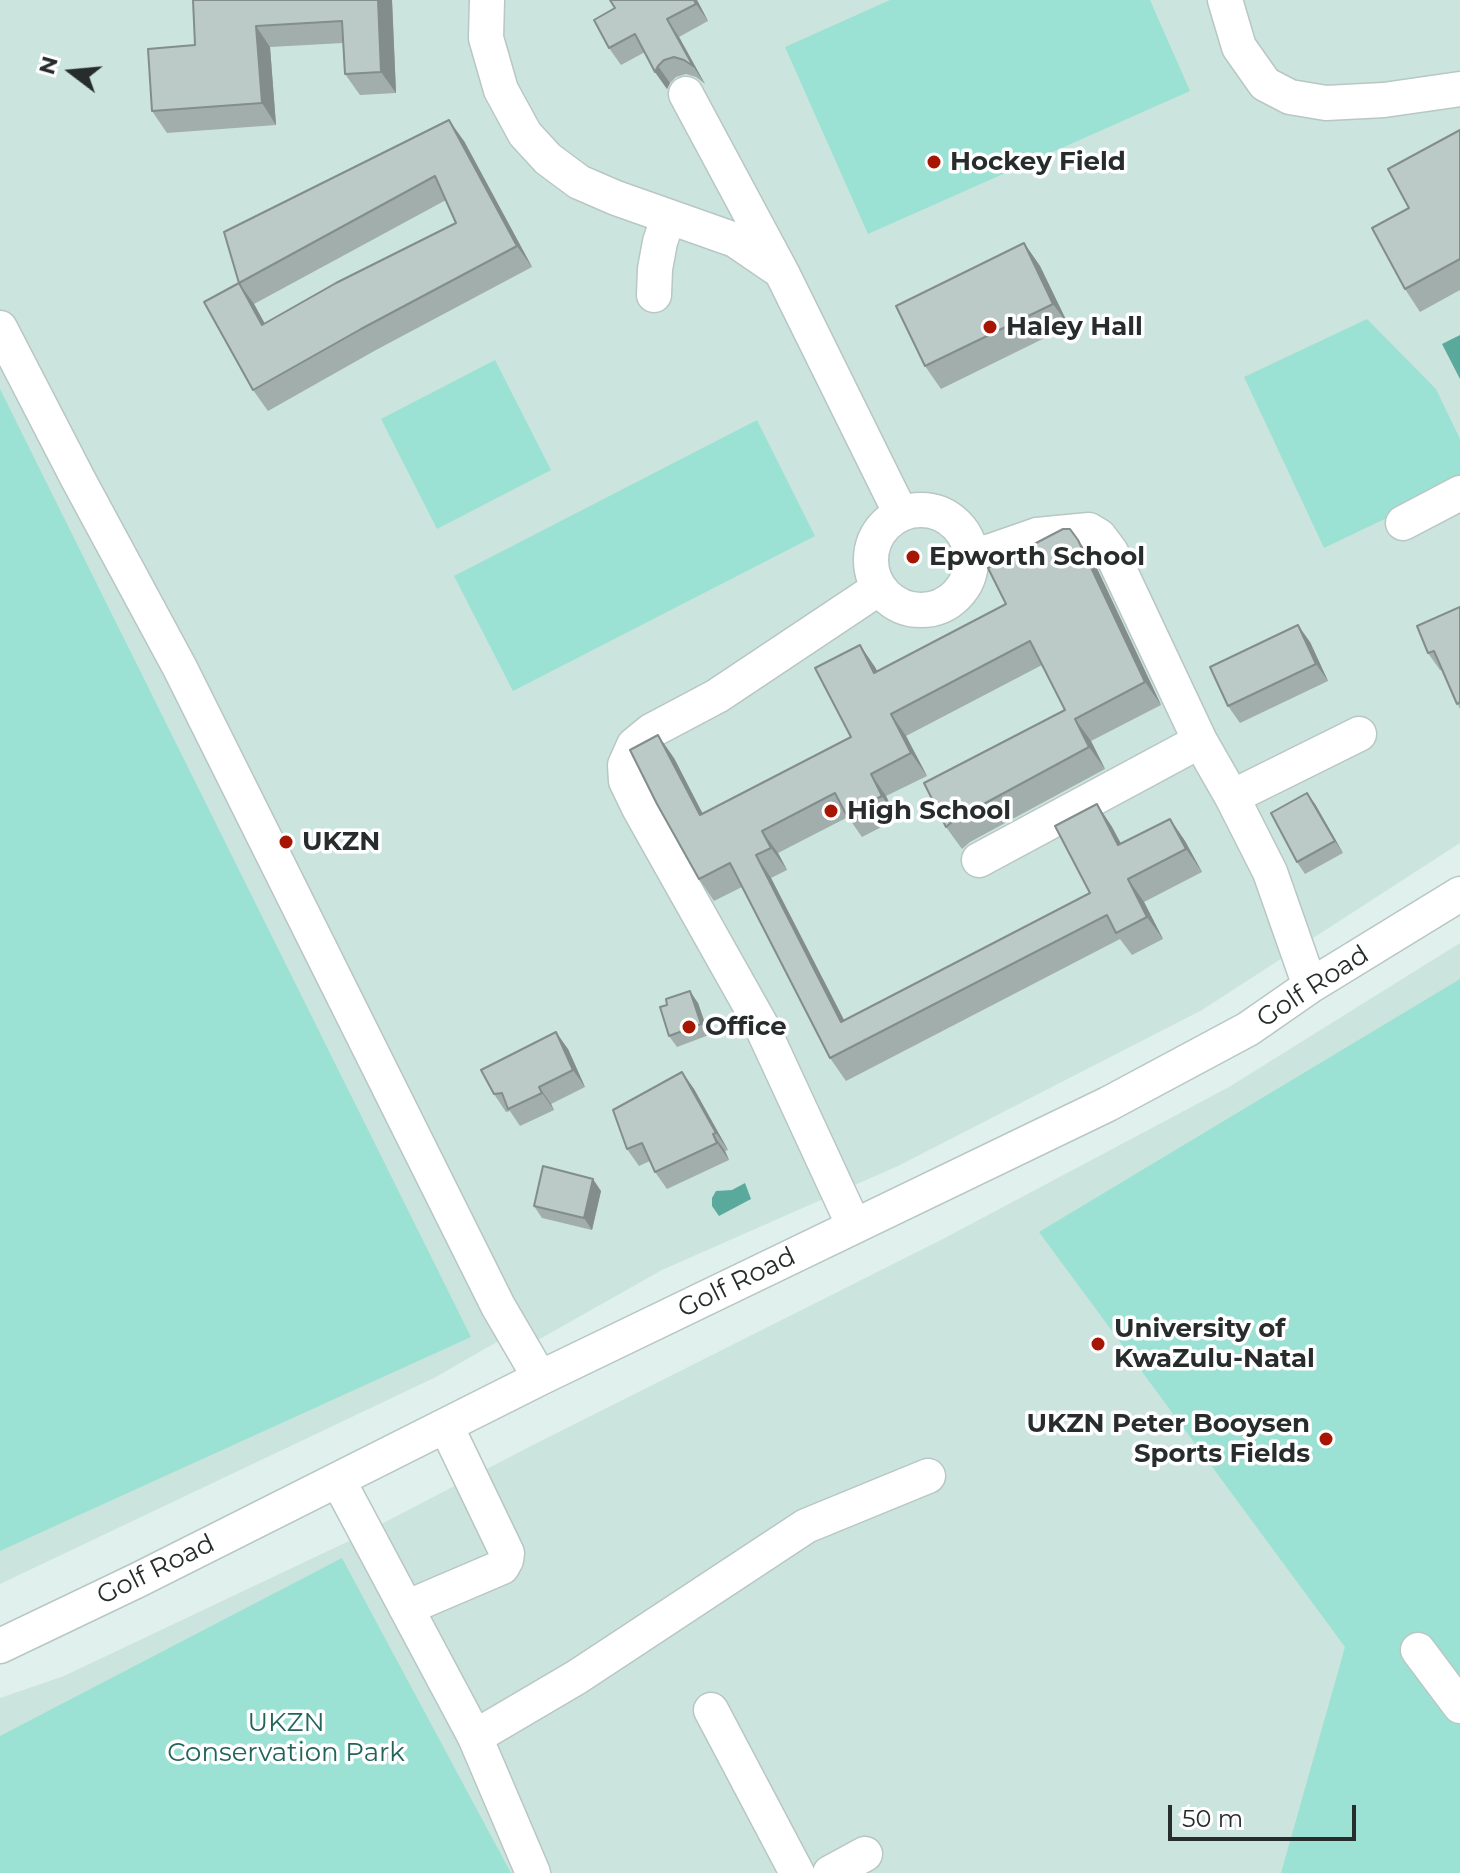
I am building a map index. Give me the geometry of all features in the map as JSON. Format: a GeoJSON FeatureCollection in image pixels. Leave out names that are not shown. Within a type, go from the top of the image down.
{"type":"FeatureCollection","features":[{"type":"Feature","properties":{"kind":"street"},"geometry":{"type":"LineString","coordinates":[[487,0],[486,38],[501,90],[525,134],[548,159],[579,182],[668,218],[735,240],[782,273]]}},
{"type":"Feature","properties":{"kind":"street"},"geometry":{"type":"LineString","coordinates":[[1225,0],[1239,47],[1265,84],[1290,97],[1326,103],[1384,100],[1460,89]]}},
{"type":"Feature","properties":{"kind":"street"},"geometry":{"type":"LineString","coordinates":[[686,94],[782,273],[901,514]]}},
{"type":"Feature","properties":{"kind":"street"},"geometry":{"type":"LineString","coordinates":[[654,295],[655,269],[668,218]]}},
{"type":"Feature","properties":{"kind":"street"},"geometry":{"type":"LineString","coordinates":[[0,328],[180,668],[498,1306],[540,1378]]}},
{"type":"Feature","properties":{"kind":"street"},"geometry":{"type":"LineString","coordinates":[[1403,523],[1460,493]]}},
{"type":"Feature","properties":{"kind":"street"},"geometry":{"type":"LineString","coordinates":[[932,510],[959,527],[971,556],[969,572],[952,600],[921,610],[890,600],[879,588],[872,572],[871,554],[876,537],[886,523],[901,514],[932,510]]}},
{"type":"Feature","properties":{"kind":"street"},"geometry":{"type":"LineString","coordinates":[[971,556],[1037,535],[1089,530],[1099,536],[1111,552],[1200,741],[1270,872],[1310,986]]}},
{"type":"Feature","properties":{"kind":"street"},"geometry":{"type":"LineString","coordinates":[[854,1226],[761,1025],[639,808],[626,781],[625,765],[634,745],[651,731],[717,696],[879,588]]}},
{"type":"Feature","properties":{"kind":"street"},"geometry":{"type":"LineString","coordinates":[[1232,797],[1359,734]]}},
{"type":"Feature","properties":{"kind":"street"},"geometry":{"type":"LineString","coordinates":[[979,860],[1200,741]]}},
{"type":"Feature","properties":{"kind":"street","name":"Golf Road"},"geometry":{"type":"LineString","coordinates":[[0,1646],[540,1378],[1122,1097],[1248,1029],[1310,986],[1460,894]]}},
{"type":"Feature","properties":{"kind":"street"},"geometry":{"type":"LineString","coordinates":[[406,1608],[502,1567],[506,1560],[504,1546],[446,1426]]}},
{"type":"Feature","properties":{"kind":"street"},"geometry":{"type":"LineString","coordinates":[[475,1737],[577,1677],[806,1526],[928,1476]]}},
{"type":"Feature","properties":{"kind":"street"},"geometry":{"type":"LineString","coordinates":[[338,1480],[475,1737],[533,1873]]}},
{"type":"Feature","properties":{"kind":"street"},"geometry":{"type":"LineString","coordinates":[[1418,1650],[1460,1706]]}},
{"type":"Feature","properties":{"kind":"street"},"geometry":{"type":"LineString","coordinates":[[711,1710],[797,1873]]}},
{"type":"Feature","properties":{"kind":"street"},"geometry":{"type":"LineString","coordinates":[[830,1873],[865,1854]]}},
{"type":"Feature","properties":{"kind":"shaded area","name":"Epworth School"},"geometry":{"type":"Polygon","coordinates":[[[0,0],[1460,0],[1460,843],[1202,1010],[898,1166],[662,1270],[538,1340],[528,1324],[436,1377],[0,1584],[0,0]]]}},
{"type":"Feature","properties":{"kind":"shaded area"},"geometry":{"type":"Polygon","coordinates":[[[1460,335],[1460,379],[1442,344],[1460,335]]]}},
{"type":"Feature","properties":{"kind":"shaded area","name":"University of KwaZulu-Natal"},"geometry":{"type":"Polygon","coordinates":[[[1460,943],[1460,1873],[0,1873],[0,1698],[64,1676],[349,1541],[941,1240],[1229,1087],[1460,943]]]}},
{"type":"Feature","properties":{"kind":"shaded area"},"geometry":{"type":"Polygon","coordinates":[[[745,1183],[751,1199],[719,1216],[712,1206],[716,1191],[732,1190],[745,1183]]]}},
{"type":"Feature","properties":{"kind":"green space","name":"Hockey Field"},"geometry":{"type":"Polygon","coordinates":[[[890,0],[1150,0],[1190,91],[868,234],[785,47],[890,0]]]}},
{"type":"Feature","properties":{"kind":"green space"},"geometry":{"type":"Polygon","coordinates":[[[1367,319],[1436,389],[1460,439],[1460,483],[1324,548],[1244,377],[1367,319]]]}},
{"type":"Feature","properties":{"kind":"green space"},"geometry":{"type":"Polygon","coordinates":[[[495,360],[551,470],[437,529],[381,419],[495,360]]]}},
{"type":"Feature","properties":{"kind":"green space"},"geometry":{"type":"Polygon","coordinates":[[[0,389],[471,1337],[0,1551],[0,389]]]}},
{"type":"Feature","properties":{"kind":"green space"},"geometry":{"type":"Polygon","coordinates":[[[757,420],[815,536],[513,691],[454,576],[757,420]]]}},
{"type":"Feature","properties":{"kind":"green space","name":"UKZN Peter Booysen Sports Fields"},"geometry":{"type":"Polygon","coordinates":[[[1460,979],[1460,1873],[1281,1873],[1345,1647],[1039,1232],[1460,979]]]}},
{"type":"Feature","properties":{"kind":"green space","name":"UKZN Conservation Park"},"geometry":{"type":"Polygon","coordinates":[[[342,1558],[511,1873],[0,1873],[0,1736],[342,1558]]]}},
{"type":"Feature","properties":{"kind":"building"},"geometry":{"type":"Polygon","coordinates":[[[193,0],[378,0],[381,72],[345,74],[342,21],[256,26],[262,103],[152,111],[148,49],[195,45],[193,0]]]}},
{"type":"Feature","properties":{"kind":"building"},"geometry":{"type":"Polygon","coordinates":[[[610,0],[694,0],[696,4],[667,19],[693,66],[674,57],[664,60],[655,72],[635,34],[609,48],[594,20],[615,8],[610,0]]]}},
{"type":"Feature","properties":{"kind":"building"},"geometry":{"type":"Polygon","coordinates":[[[449,120],[517,246],[253,390],[204,302],[239,283],[224,232],[449,120]],[[435,176],[239,283],[262,325],[336,283],[456,223],[435,176]]]}},
{"type":"Feature","properties":{"kind":"building"},"geometry":{"type":"Polygon","coordinates":[[[1460,130],[1460,259],[1405,289],[1372,228],[1409,208],[1388,169],[1460,130]]]}},
{"type":"Feature","properties":{"kind":"building"},"geometry":{"type":"Polygon","coordinates":[[[1024,243],[1053,304],[925,366],[896,306],[1024,243]]]}},
{"type":"Feature","properties":{"kind":"building"},"geometry":{"type":"Polygon","coordinates":[[[1063,529],[1070,529],[1078,540],[1145,682],[1075,719],[1089,747],[946,827],[924,783],[1065,710],[1030,641],[891,714],[911,753],[871,774],[882,796],[846,814],[835,793],[762,831],[771,848],[756,855],[841,1022],[1090,893],[1055,826],[1097,804],[1118,845],[1170,819],[1186,849],[1128,879],[1147,917],[1116,933],[1107,915],[830,1058],[730,863],[699,879],[630,750],[658,735],[700,815],[851,737],[815,668],[860,645],[874,673],[1006,604],[988,568],[1063,529]]]}},
{"type":"Feature","properties":{"kind":"building"},"geometry":{"type":"Polygon","coordinates":[[[1460,607],[1460,702],[1457,704],[1434,651],[1428,653],[1417,626],[1460,607]]]}},
{"type":"Feature","properties":{"kind":"building"},"geometry":{"type":"Polygon","coordinates":[[[1298,625],[1316,664],[1228,706],[1210,667],[1298,625]]]}},
{"type":"Feature","properties":{"kind":"building"},"geometry":{"type":"Polygon","coordinates":[[[1307,793],[1335,841],[1297,862],[1271,813],[1307,793]]]}},
{"type":"Feature","properties":{"kind":"building"},"geometry":{"type":"Polygon","coordinates":[[[690,991],[701,1024],[669,1036],[660,1007],[667,1005],[666,999],[690,991]]]}},
{"type":"Feature","properties":{"kind":"building"},"geometry":{"type":"Polygon","coordinates":[[[556,1032],[573,1070],[539,1087],[542,1093],[508,1109],[502,1093],[494,1094],[481,1070],[556,1032]]]}},
{"type":"Feature","properties":{"kind":"building"},"geometry":{"type":"Polygon","coordinates":[[[682,1072],[716,1133],[713,1134],[717,1143],[655,1172],[642,1143],[627,1149],[613,1110],[682,1072]]]}},
{"type":"Feature","properties":{"kind":"building"},"geometry":{"type":"Polygon","coordinates":[[[543,1166],[593,1179],[584,1218],[534,1206],[543,1166]]]}},
{"type":"Feature","properties":{"kind":"place","name":"Hockey Field"},"geometry":{"type":"Point","coordinates":[934,162]}},
{"type":"Feature","properties":{"kind":"place","name":"Haley Hall"},"geometry":{"type":"Point","coordinates":[990,327]}},
{"type":"Feature","properties":{"kind":"place","name":"Epworth School"},"geometry":{"type":"Point","coordinates":[913,557]}},
{"type":"Feature","properties":{"kind":"place","name":"High School"},"geometry":{"type":"Point","coordinates":[831,811]}},
{"type":"Feature","properties":{"kind":"place","name":"UKZN"},"geometry":{"type":"Point","coordinates":[286,842]}},
{"type":"Feature","properties":{"kind":"place","name":"Office"},"geometry":{"type":"Point","coordinates":[689,1027]}},
{"type":"Feature","properties":{"kind":"place","name":"University of KwaZulu-Natal"},"geometry":{"type":"Point","coordinates":[1098,1344]}},
{"type":"Feature","properties":{"kind":"place","name":"UKZN Peter Booysen Sports Fields"},"geometry":{"type":"Point","coordinates":[1326,1439]}}]}
